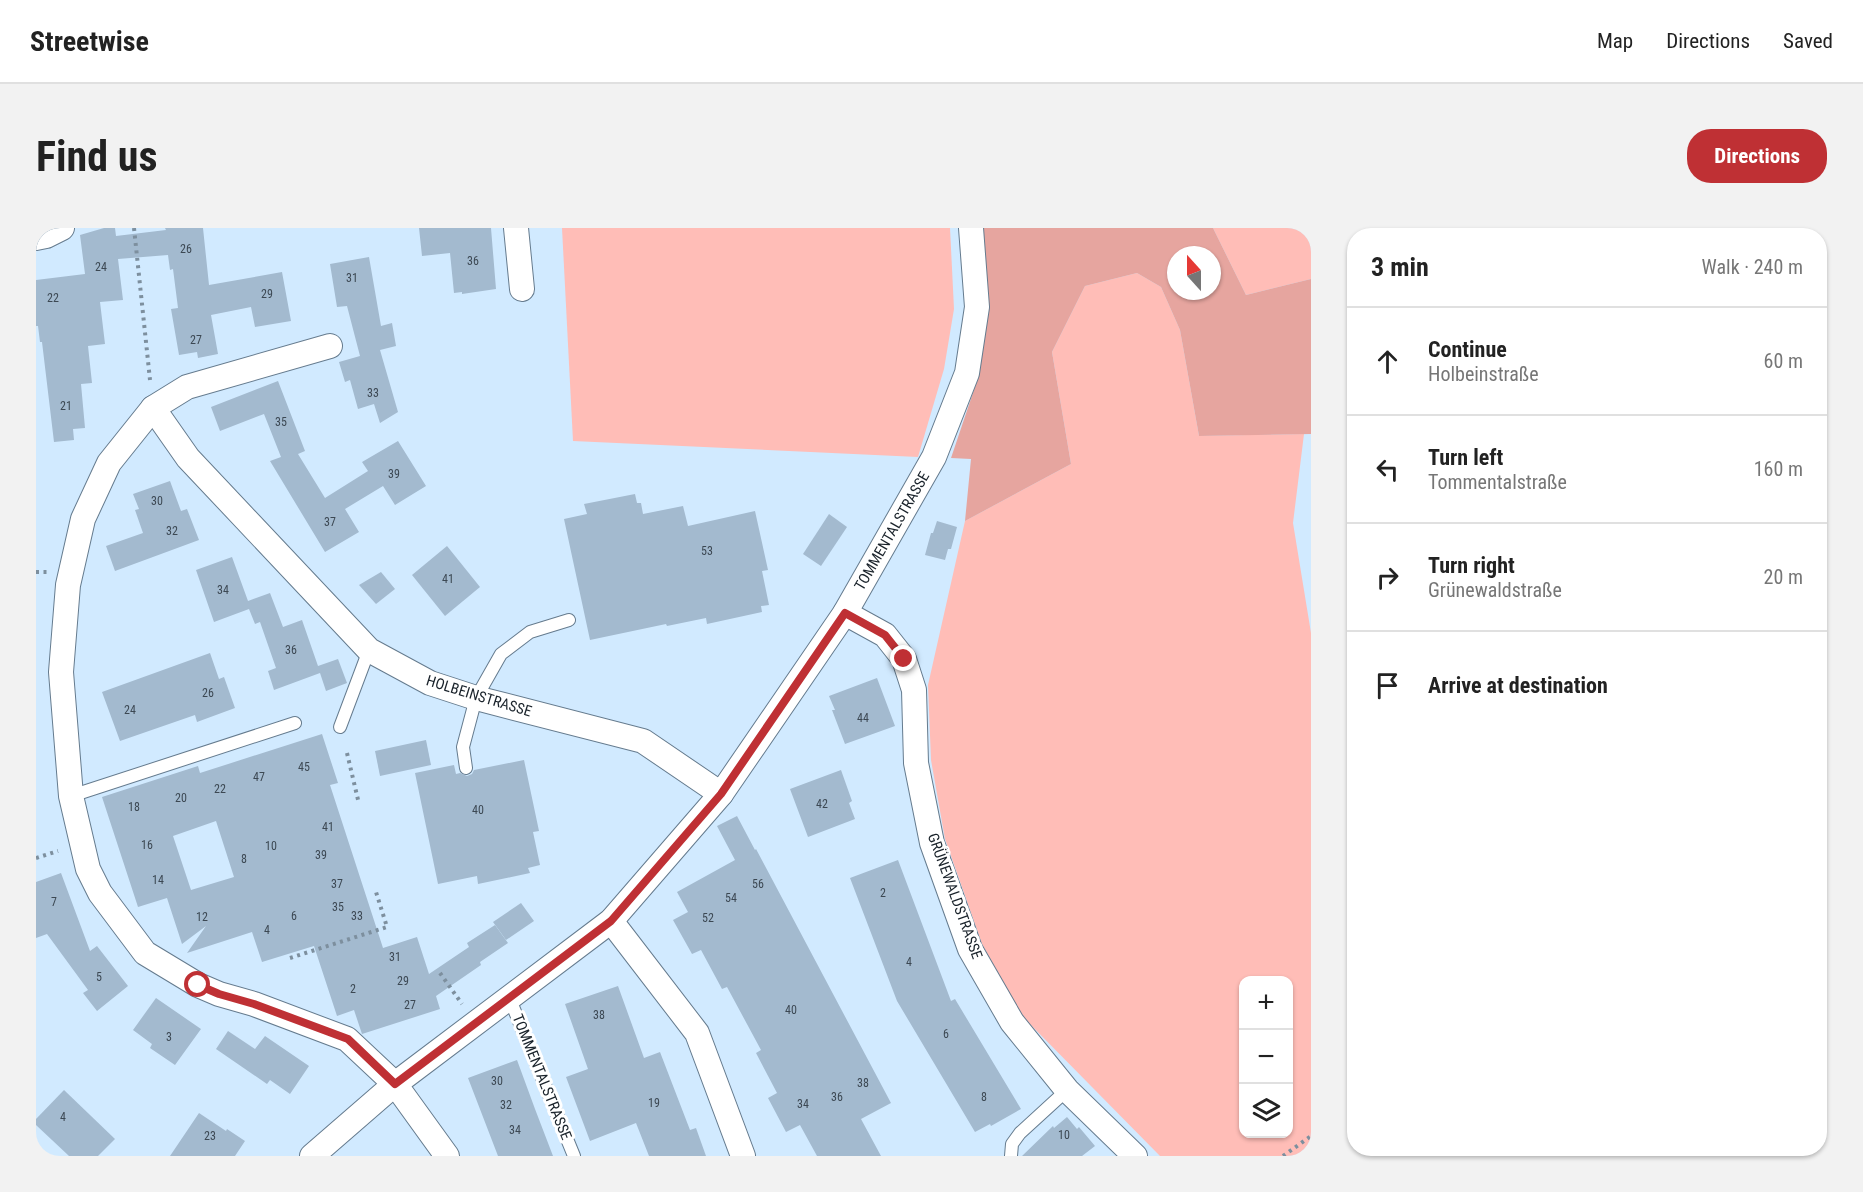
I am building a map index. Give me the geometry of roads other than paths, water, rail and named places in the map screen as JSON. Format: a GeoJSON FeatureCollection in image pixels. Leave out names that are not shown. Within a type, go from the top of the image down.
{"type":"FeatureCollection","features":[{"type":"Feature","properties":{"kind":"street"},"geometry":{"type":"LineString","coordinates":[[516,228],[522,289]]}},
{"type":"Feature","properties":{"kind":"street","name":"TOMMENTALSTRASSE"},"geometry":{"type":"LineString","coordinates":[[312,1156],[395,1084],[611,921],[721,794],[845,613],[934,457],[967,373],[977,307],[971,228]]}},
{"type":"Feature","properties":{"kind":"street"},"geometry":{"type":"LineString","coordinates":[[330,346],[187,387],[153,408],[109,463],[83,519],[70,579],[61,672],[71,796],[88,869],[100,893],[145,953],[198,985],[219,994],[254,1004],[348,1039],[395,1084],[447,1156]]}},
{"type":"Feature","properties":{"kind":"street","name":"HOLBEINSTRASSE"},"geometry":{"type":"LineString","coordinates":[[153,408],[189,458],[369,650],[430,683],[476,698],[643,741],[721,794]]}},
{"type":"Feature","properties":{"kind":"street","name":"GRÜNEWALDSTRASSE"},"geometry":{"type":"LineString","coordinates":[[845,613],[885,635],[904,659],[914,690],[916,763],[932,843],[970,949],[1012,1022],[1067,1090],[1135,1156]]}},
{"type":"Feature","properties":{"kind":"street"},"geometry":{"type":"LineString","coordinates":[[611,921],[697,1033],[743,1156]]}},
{"type":"Feature","properties":{"kind":"lane"},"geometry":{"type":"LineString","coordinates":[[466,768],[463,747],[476,698],[501,654],[530,632],[569,620]]}},
{"type":"Feature","properties":{"kind":"lane"},"geometry":{"type":"LineString","coordinates":[[340,727],[369,650]]}},
{"type":"Feature","properties":{"kind":"lane"},"geometry":{"type":"LineString","coordinates":[[71,796],[295,723]]}},
{"type":"Feature","properties":{"kind":"lane","name":"TOMMENTALSTRASSE"},"geometry":{"type":"LineString","coordinates":[[509,997],[574,1156]]}},
{"type":"Feature","properties":{"kind":"lane"},"geometry":{"type":"LineString","coordinates":[[1011,1156],[1012,1144],[1020,1133],[1067,1090]]}}]}
